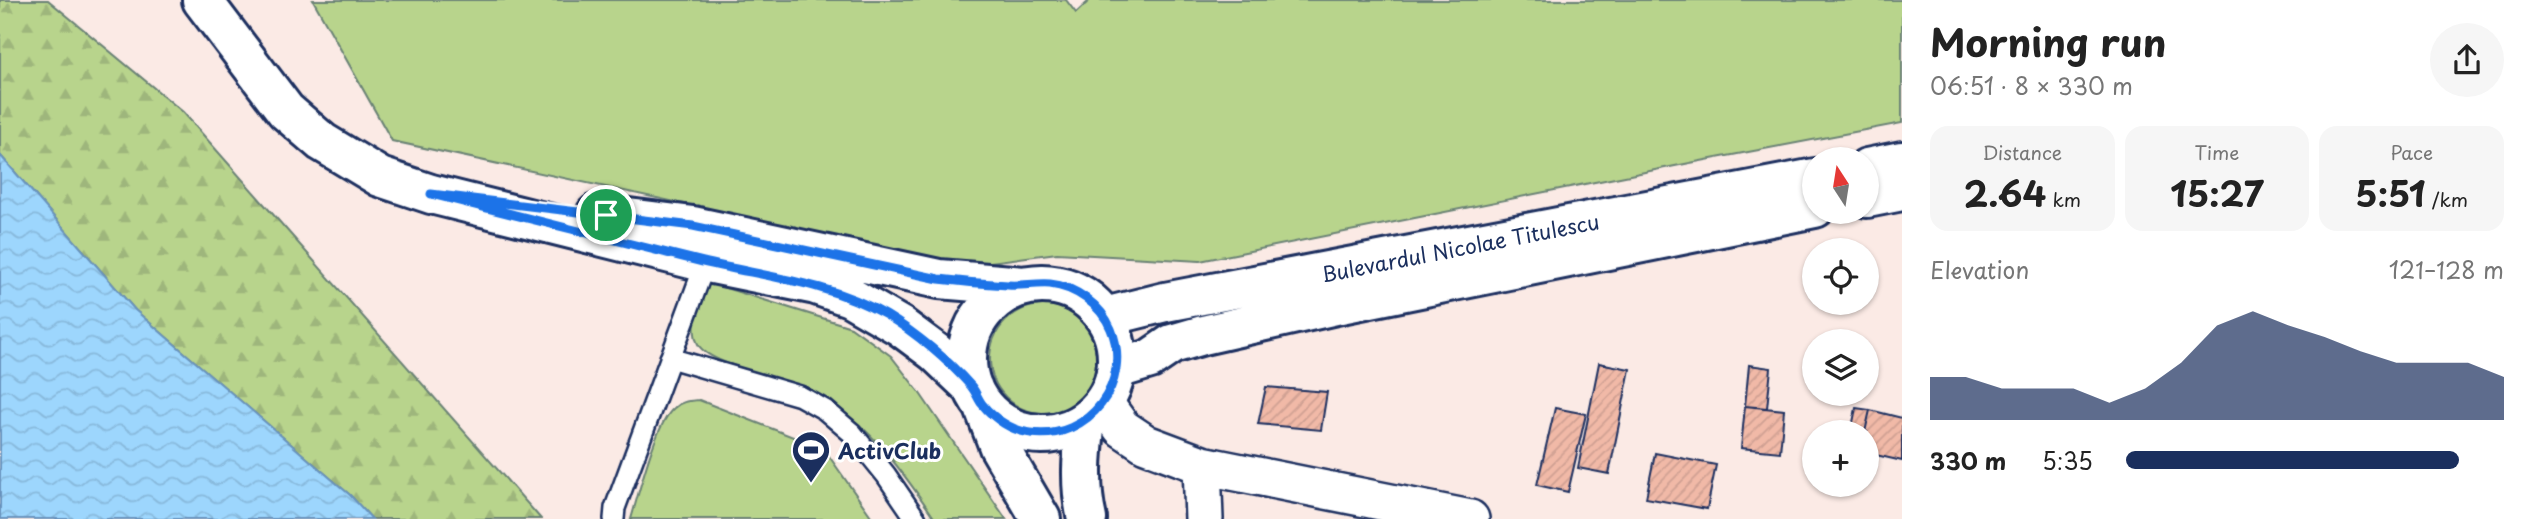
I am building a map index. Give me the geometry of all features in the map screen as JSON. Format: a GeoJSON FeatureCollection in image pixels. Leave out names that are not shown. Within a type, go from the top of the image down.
{"type":"FeatureCollection","features":[{"type":"Feature","properties":{"kind":"main road"},"geometry":{"type":"LineString","coordinates":[[202,0],[286,111],[322,142],[380,177],[431,194],[707,263],[816,285],[850,297],[900,326],[935,352],[997,419],[1013,428],[1031,433],[1069,429],[1102,397]]}},
{"type":"Feature","properties":{"kind":"main road"},"geometry":{"type":"LineString","coordinates":[[1880,165],[1902,161]]}},
{"type":"Feature","properties":{"kind":"main road","name":"Bulevardul Nicolae Titulescu"},"geometry":{"type":"LineString","coordinates":[[1105,317],[1164,302],[1802,180]]}},
{"type":"Feature","properties":{"kind":"main road"},"geometry":{"type":"LineString","coordinates":[[1880,195],[1902,191]]}},
{"type":"Feature","properties":{"kind":"main road"},"geometry":{"type":"LineString","coordinates":[[431,194],[693,226],[939,279],[1024,286],[1050,284],[1086,298],[1105,317],[1115,342],[1102,397],[1081,461],[1082,496],[1087,519]]}},
{"type":"Feature","properties":{"kind":"main road","name":"Bulevardul Nicolae Titulescu"},"geometry":{"type":"LineString","coordinates":[[1102,397],[1172,344],[1203,335],[1349,302],[1802,211]]}},
{"type":"Feature","properties":{"kind":"main road"},"geometry":{"type":"LineString","coordinates":[[1024,286],[992,303],[976,326],[968,352],[968,370],[999,447],[1041,519]]}},
{"type":"Feature","properties":{"kind":"street"},"geometry":{"type":"LineString","coordinates":[[1102,397],[1122,428],[1146,443],[1202,465],[1470,519]]}},
{"type":"Feature","properties":{"kind":"street"},"geometry":{"type":"LineString","coordinates":[[1202,465],[1204,519]]}},
{"type":"Feature","properties":{"kind":"lane"},"geometry":{"type":"LineString","coordinates":[[614,519],[615,508],[707,263],[719,252],[733,247],[746,248],[853,272],[874,273],[897,268]]}},
{"type":"Feature","properties":{"kind":"lane"},"geometry":{"type":"LineString","coordinates":[[670,358],[800,396],[825,410],[852,433],[886,475],[916,519]]}},
{"type":"Feature","properties":{"kind":"green space"},"geometry":{"type":"Polygon","coordinates":[[[0,0],[48,0],[183,112],[541,519],[372,519],[350,495],[135,310],[0,155],[0,0]]]}},
{"type":"Feature","properties":{"kind":"green space"},"geometry":{"type":"Polygon","coordinates":[[[313,0],[1066,0],[1076,13],[1090,0],[1902,0],[1902,123],[1200,261],[1057,253],[968,265],[392,141],[313,0]]]}},
{"type":"Feature","properties":{"kind":"green space"},"geometry":{"type":"Polygon","coordinates":[[[703,281],[851,327],[891,356],[919,392],[1006,519],[935,519],[894,462],[846,413],[805,388],[730,364],[705,352],[698,344],[695,329],[703,281]]]}},
{"type":"Feature","properties":{"kind":"green space"},"geometry":{"type":"Polygon","coordinates":[[[1044,305],[1065,309],[1082,321],[1094,338],[1098,359],[1094,380],[1082,397],[1065,409],[1044,413],[1023,409],[1006,397],[994,380],[990,359],[994,338],[1006,321],[1023,309],[1044,305]]]}},
{"type":"Feature","properties":{"kind":"green space"},"geometry":{"type":"Polygon","coordinates":[[[699,400],[824,449],[873,519],[631,519],[660,428],[674,408],[699,400]]]}},
{"type":"Feature","properties":{"kind":"water"},"geometry":{"type":"Polygon","coordinates":[[[0,155],[135,310],[350,495],[372,519],[0,519],[0,155]]]}},
{"type":"Feature","properties":{"kind":"building"},"geometry":{"type":"Polygon","coordinates":[[[1599,363],[1630,369],[1609,474],[1578,468],[1599,363]]]}},
{"type":"Feature","properties":{"kind":"building"},"geometry":{"type":"Polygon","coordinates":[[[1749,365],[1771,368],[1767,408],[1745,406],[1749,365]]]}},
{"type":"Feature","properties":{"kind":"building"},"geometry":{"type":"Polygon","coordinates":[[[1266,387],[1327,392],[1321,430],[1258,424],[1266,387]]]}},
{"type":"Feature","properties":{"kind":"building"},"geometry":{"type":"Polygon","coordinates":[[[1745,406],[1784,410],[1780,452],[1741,448],[1745,406]]]}},
{"type":"Feature","properties":{"kind":"building"},"geometry":{"type":"Polygon","coordinates":[[[1555,408],[1586,414],[1568,492],[1537,485],[1555,408]]]}},
{"type":"Feature","properties":{"kind":"building"},"geometry":{"type":"Polygon","coordinates":[[[1856,408],[1870,410],[1868,420],[1854,420],[1856,408]]]}},
{"type":"Feature","properties":{"kind":"building"},"geometry":{"type":"Polygon","coordinates":[[[1870,410],[1902,418],[1902,461],[1879,456],[1879,420],[1868,420],[1870,410]]]}},
{"type":"Feature","properties":{"kind":"building"},"geometry":{"type":"Polygon","coordinates":[[[1655,453],[1716,465],[1707,509],[1646,498],[1655,453]]]}},
{"type":"Feature","properties":{"kind":"place","name":"ActivClub"},"geometry":{"type":"Point","coordinates":[811,484]}},
{"type":"Feature","properties":{"kind":"route"},"geometry":{"type":"LineString","coordinates":[[431,194],[606,215],[693,226],[939,279],[979,284],[1050,284],[1063,287],[1086,298],[1105,317],[1118,355],[1114,381],[1104,402],[1086,420],[1069,429],[1031,433],[1013,428],[997,419],[983,405],[973,388],[935,352],[887,316],[850,297],[816,285],[707,263],[431,194]]}}]}
